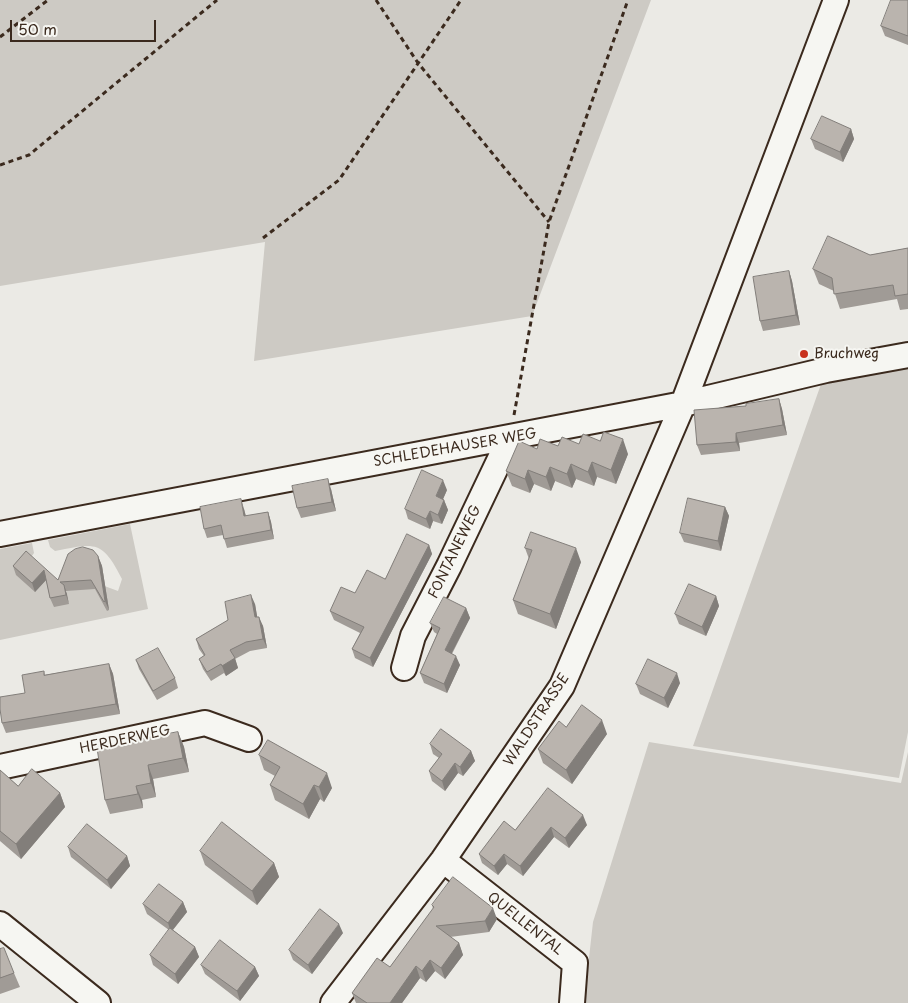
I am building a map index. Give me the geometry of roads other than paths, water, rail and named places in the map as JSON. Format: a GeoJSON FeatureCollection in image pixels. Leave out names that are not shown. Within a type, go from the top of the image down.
{"type":"FeatureCollection","features":[{"type":"Feature","properties":{"kind":"street"},"geometry":{"type":"LineString","coordinates":[[683,404],[836,0]]}},
{"type":"Feature","properties":{"kind":"street","name":"SCHLEDEHAUSER WEG"},"geometry":{"type":"LineString","coordinates":[[0,534],[683,404],[826,370],[908,355]]}},
{"type":"Feature","properties":{"kind":"street","name":"WALDSTRASSE"},"geometry":{"type":"LineString","coordinates":[[333,1003],[443,860],[562,686],[683,404]]}},
{"type":"Feature","properties":{"kind":"street","name":"FONTANEWEG"},"geometry":{"type":"LineString","coordinates":[[404,668],[413,636],[450,566],[510,438]]}},
{"type":"Feature","properties":{"kind":"street","name":"HERDERWEG"},"geometry":{"type":"LineString","coordinates":[[0,767],[205,723],[249,740]]}},
{"type":"Feature","properties":{"kind":"street","name":"QUELLENTAL"},"geometry":{"type":"LineString","coordinates":[[443,860],[575,963],[572,1003]]}},
{"type":"Feature","properties":{"kind":"street"},"geometry":{"type":"LineString","coordinates":[[0,924],[98,1003]]}},
{"type":"Feature","properties":{"kind":"place","name":"Bruchweg"},"geometry":{"type":"Point","coordinates":[804,354]}}]}
